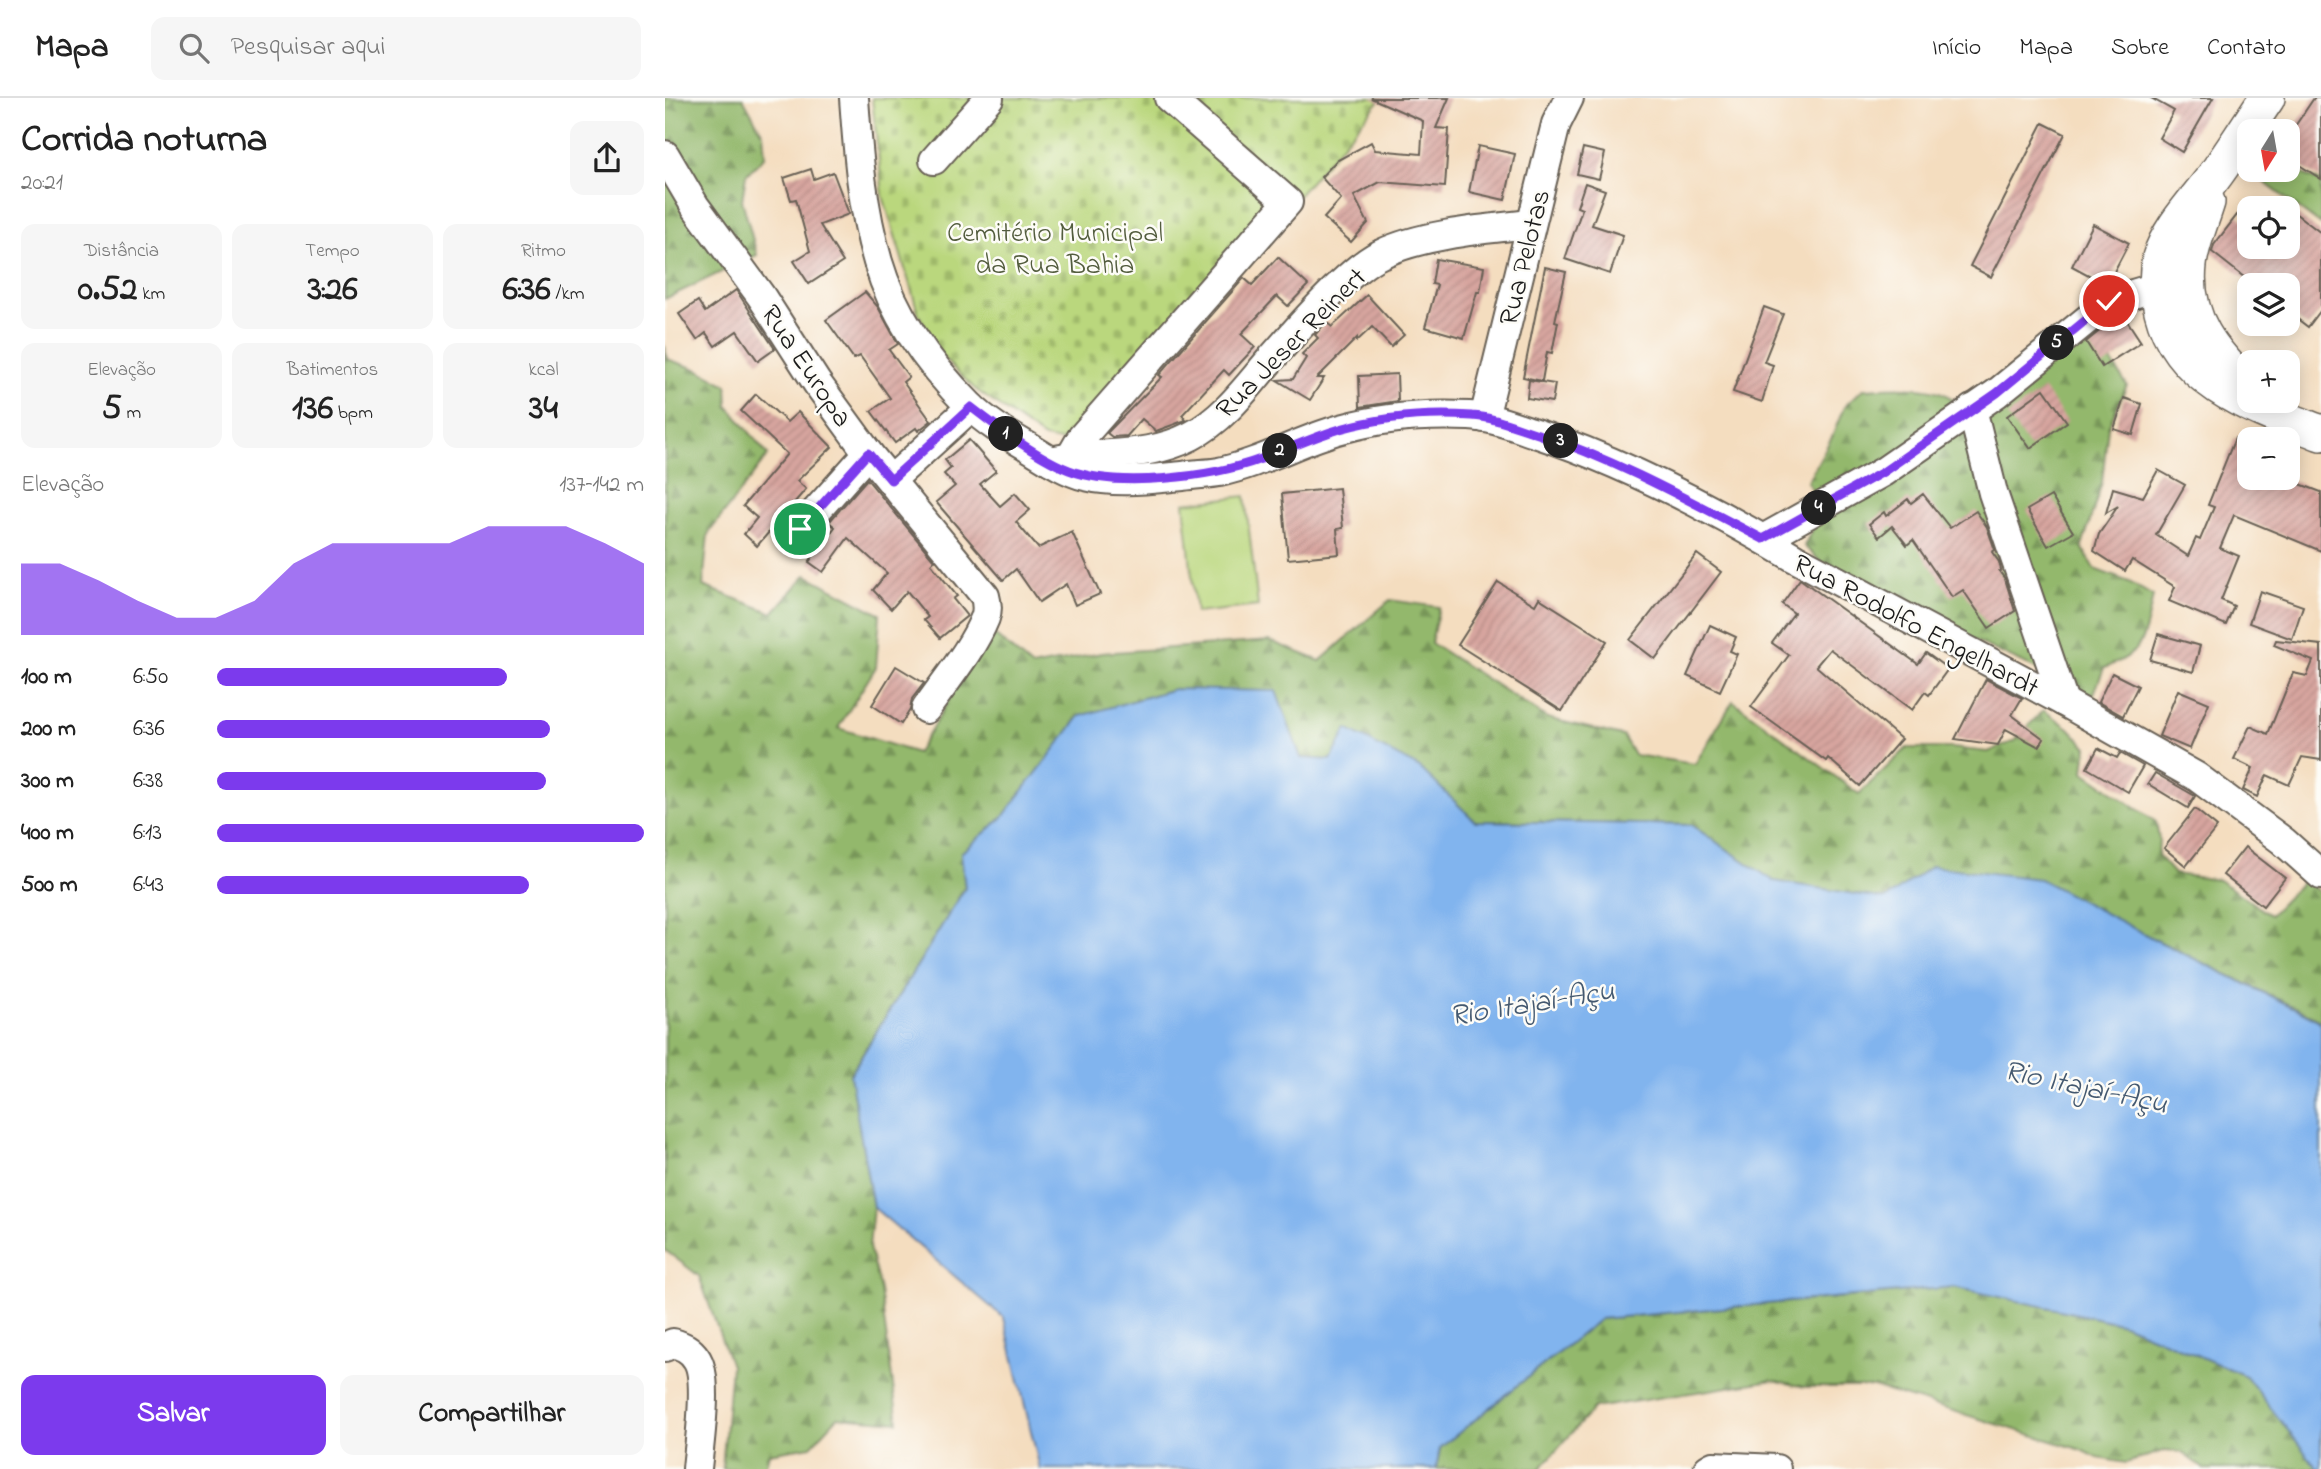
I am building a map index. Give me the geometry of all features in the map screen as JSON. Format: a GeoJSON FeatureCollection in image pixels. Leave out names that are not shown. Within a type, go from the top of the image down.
{"type":"FeatureCollection","features":[{"type":"Feature","properties":{"kind":"main road"},"geometry":{"type":"LineString","coordinates":[[2237,398],[2211,382],[2188,360],[2173,338],[2164,318],[2156,287],[2160,257],[2174,230],[2267,98]]}},
{"type":"Feature","properties":{"kind":"main road"},"geometry":{"type":"LineString","coordinates":[[2217,172],[2192,250],[2189,281],[2192,312],[2209,344],[2237,375]]}},
{"type":"Feature","properties":{"kind":"main road"},"geometry":{"type":"LineString","coordinates":[[2156,287],[2192,250]]}},
{"type":"Feature","properties":{"kind":"main road"},"geometry":{"type":"LineString","coordinates":[[2156,287],[2192,312]]}},
{"type":"Feature","properties":{"kind":"main road"},"geometry":{"type":"LineString","coordinates":[[2280,413],[2321,433]]}},
{"type":"Feature","properties":{"kind":"street","name":"Rua Rodolfo Engelhardt"},"geometry":{"type":"LineString","coordinates":[[854,98],[859,180],[878,263],[890,294],[919,347],[971,407],[1007,434],[1061,458],[1066,469],[1102,479],[1122,480],[1219,472],[1260,460],[1341,429],[1415,415],[1484,418],[1571,445],[1613,463],[1763,539],[2197,777],[2283,841],[2321,875]]}},
{"type":"Feature","properties":{"kind":"street"},"geometry":{"type":"LineString","coordinates":[[934,160],[989,98]]}},
{"type":"Feature","properties":{"kind":"street"},"geometry":{"type":"LineString","coordinates":[[1061,458],[1288,202],[1169,98]]}},
{"type":"Feature","properties":{"kind":"street","name":"Rua Pelotas"},"geometry":{"type":"LineString","coordinates":[[1484,418],[1556,124],[1569,98]]}},
{"type":"Feature","properties":{"kind":"street","name":"Rua Europa"},"geometry":{"type":"LineString","coordinates":[[665,155],[695,206],[761,296],[817,383],[868,453],[985,596],[988,606],[985,617],[968,648],[926,709]]}},
{"type":"Feature","properties":{"kind":"street","name":"Rua Jeser Reinert"},"geometry":{"type":"LineString","coordinates":[[1061,458],[1154,451],[1191,436],[1219,417],[1347,279],[1378,255],[1407,244],[1531,224]]}},
{"type":"Feature","properties":{"kind":"street"},"geometry":{"type":"LineString","coordinates":[[1763,539],[1883,472],[1997,393],[2109,301],[2156,287]]}},
{"type":"Feature","properties":{"kind":"street"},"geometry":{"type":"LineString","coordinates":[[891,480],[971,407]]}},
{"type":"Feature","properties":{"kind":"street"},"geometry":{"type":"LineString","coordinates":[[1972,409],[1993,493],[2064,702]]}},
{"type":"Feature","properties":{"kind":"street"},"geometry":{"type":"LineString","coordinates":[[800,529],[868,453]]}},
{"type":"Feature","properties":{"kind":"street"},"geometry":{"type":"LineString","coordinates":[[676,1347],[698,1360],[704,1379],[697,1469]]}},
{"type":"Feature","properties":{"kind":"street"},"geometry":{"type":"LineString","coordinates":[[1707,1469],[1713,1466],[1776,1469]]}},
{"type":"Feature","properties":{"kind":"green space"},"geometry":{"type":"Polygon","coordinates":[[[665,98],[743,98],[763,134],[765,156],[746,175],[742,200],[757,255],[665,299],[665,98]]]}},
{"type":"Feature","properties":{"kind":"green space","name":"Cemitério Municipal da Rua Bahia"},"geometry":{"type":"Polygon","coordinates":[[[872,98],[1382,98],[1084,445],[1044,438],[975,389],[942,357],[919,315],[883,196],[872,98]]]}},
{"type":"Feature","properties":{"kind":"green space"},"geometry":{"type":"Polygon","coordinates":[[[2300,173],[2321,182],[2321,225],[2300,209],[2300,196],[2283,196],[2264,182],[2300,182],[2300,173]]]}},
{"type":"Feature","properties":{"kind":"green space"},"geometry":{"type":"Polygon","coordinates":[[[2090,328],[2127,385],[2108,427],[2102,482],[2082,547],[2094,569],[2129,582],[2153,596],[2141,641],[2128,656],[2104,668],[2093,696],[1884,598],[1820,561],[1804,546],[1824,510],[1807,482],[1832,437],[1844,407],[1863,389],[1898,387],[1936,391],[1946,395],[1954,401],[1957,408],[1961,433],[2090,328]]]}},
{"type":"Feature","properties":{"kind":"green space"},"geometry":{"type":"Polygon","coordinates":[[[665,346],[667,359],[699,370],[727,385],[728,406],[768,455],[708,534],[703,586],[773,613],[806,575],[880,614],[876,667],[838,728],[917,753],[990,631],[1032,667],[1101,653],[1270,641],[1320,661],[1390,600],[1439,607],[1431,643],[1547,718],[1623,736],[1634,755],[1695,764],[1733,701],[1859,794],[1907,748],[1952,748],[1988,752],[2015,741],[2043,710],[2069,728],[2087,747],[2084,772],[2156,822],[2158,856],[2174,874],[2219,880],[2270,915],[2305,879],[2321,894],[2321,1023],[2315,1017],[2156,940],[1932,866],[1886,899],[1774,881],[1691,825],[1475,821],[1420,768],[1347,730],[1331,760],[1301,758],[1276,692],[1174,689],[1080,716],[1002,818],[961,853],[965,888],[850,1074],[873,1207],[869,1247],[880,1290],[898,1422],[838,1417],[811,1446],[769,1453],[765,1469],[722,1469],[731,1366],[699,1276],[665,1250],[665,346]]]}},
{"type":"Feature","properties":{"kind":"green space"},"geometry":{"type":"Polygon","coordinates":[[[1245,496],[1258,606],[1196,613],[1184,503],[1245,496]]]}},
{"type":"Feature","properties":{"kind":"green space"},"geometry":{"type":"Polygon","coordinates":[[[1954,1287],[2124,1324],[2246,1376],[2318,1469],[2204,1469],[2181,1452],[2164,1451],[2126,1463],[2098,1458],[2082,1450],[1874,1387],[1805,1387],[1773,1380],[1594,1408],[1540,1469],[1436,1469],[1440,1448],[1600,1319],[1954,1287]]]}},
{"type":"Feature","properties":{"kind":"water","name":"Rio Itajaí-Açu"},"geometry":{"type":"Polygon","coordinates":[[[1174,689],[1276,691],[1301,758],[1331,760],[1347,729],[1420,768],[1475,821],[1691,825],[1774,881],[1886,899],[1932,866],[2040,879],[2156,940],[2315,1018],[2321,1023],[2321,1469],[2318,1469],[2246,1376],[2124,1324],[1954,1287],[1600,1319],[1440,1448],[1436,1469],[1040,1469],[1004,1318],[873,1207],[850,1075],[965,888],[961,853],[1002,818],[1080,716],[1174,689]]]}},
{"type":"Feature","properties":{"kind":"building"},"geometry":{"type":"Polygon","coordinates":[[[1371,98],[1449,98],[1436,128],[1449,129],[1445,187],[1380,182],[1354,196],[1368,223],[1351,242],[1324,218],[1341,199],[1321,177],[1336,161],[1371,142],[1375,150],[1421,154],[1423,121],[1371,98]]]}},
{"type":"Feature","properties":{"kind":"building"},"geometry":{"type":"Polygon","coordinates":[[[2151,98],[2213,98],[2182,152],[2159,138],[2174,111],[2151,98]]]}},
{"type":"Feature","properties":{"kind":"building"},"geometry":{"type":"Polygon","coordinates":[[[2314,98],[2321,98],[2321,179],[2300,165],[2300,119],[2314,98]]]}},
{"type":"Feature","properties":{"kind":"building"},"geometry":{"type":"Polygon","coordinates":[[[2043,123],[2065,134],[1991,277],[1970,266],[2043,123]]]}},
{"type":"Feature","properties":{"kind":"building"},"geometry":{"type":"Polygon","coordinates":[[[1478,146],[1515,154],[1505,200],[1469,192],[1478,146]]]}},
{"type":"Feature","properties":{"kind":"building"},"geometry":{"type":"Polygon","coordinates":[[[1583,148],[1605,153],[1599,179],[1577,174],[1583,148]]]}},
{"type":"Feature","properties":{"kind":"building"},"geometry":{"type":"Polygon","coordinates":[[[811,169],[814,179],[833,172],[849,214],[820,225],[843,262],[809,284],[794,261],[810,251],[796,199],[791,200],[784,178],[811,169]]]}},
{"type":"Feature","properties":{"kind":"building"},"geometry":{"type":"Polygon","coordinates":[[[1585,183],[1605,190],[1592,225],[1623,235],[1610,274],[1565,259],[1582,209],[1577,207],[1585,183]]]}},
{"type":"Feature","properties":{"kind":"building"},"geometry":{"type":"Polygon","coordinates":[[[2237,215],[2237,259],[2300,259],[2300,217],[2321,233],[2321,310],[2308,327],[2300,321],[2300,273],[2239,273],[2212,252],[2214,245],[2237,215]]]}},
{"type":"Feature","properties":{"kind":"building"},"geometry":{"type":"Polygon","coordinates":[[[2093,224],[2129,243],[2107,285],[2072,266],[2093,224]]]}},
{"type":"Feature","properties":{"kind":"building"},"geometry":{"type":"Polygon","coordinates":[[[1278,257],[1308,285],[1288,306],[1277,296],[1241,334],[1255,347],[1229,375],[1224,370],[1182,415],[1186,420],[1156,431],[1142,419],[1127,436],[1112,437],[1107,433],[1162,377],[1159,375],[1244,278],[1252,285],[1278,257]]]}},
{"type":"Feature","properties":{"kind":"building"},"geometry":{"type":"Polygon","coordinates":[[[1436,259],[1484,267],[1480,292],[1477,292],[1464,338],[1425,327],[1437,285],[1432,284],[1436,259]]]}},
{"type":"Feature","properties":{"kind":"building"},"geometry":{"type":"Polygon","coordinates":[[[1545,267],[1566,272],[1555,321],[1558,322],[1552,353],[1547,352],[1542,381],[1523,377],[1545,267]]]}},
{"type":"Feature","properties":{"kind":"building"},"geometry":{"type":"Polygon","coordinates":[[[736,290],[775,349],[758,361],[737,331],[715,346],[706,333],[697,340],[679,314],[698,301],[705,312],[736,290]]]}},
{"type":"Feature","properties":{"kind":"building"},"geometry":{"type":"Polygon","coordinates":[[[865,292],[878,307],[898,344],[889,350],[909,377],[903,382],[931,421],[895,443],[871,411],[890,398],[860,356],[854,359],[826,320],[865,292]]]}},
{"type":"Feature","properties":{"kind":"building"},"geometry":{"type":"Polygon","coordinates":[[[1367,295],[1404,335],[1391,347],[1372,327],[1357,341],[1357,338],[1317,378],[1324,378],[1310,400],[1277,380],[1293,379],[1306,358],[1302,354],[1318,338],[1315,335],[1326,322],[1332,327],[1367,295]]]}},
{"type":"Feature","properties":{"kind":"building"},"geometry":{"type":"Polygon","coordinates":[[[1764,307],[1783,314],[1764,362],[1773,365],[1762,402],[1733,392],[1764,307]]]}},
{"type":"Feature","properties":{"kind":"building"},"geometry":{"type":"Polygon","coordinates":[[[2118,316],[2124,316],[2141,342],[2102,367],[2086,342],[2118,316]]]}},
{"type":"Feature","properties":{"kind":"building"},"geometry":{"type":"Polygon","coordinates":[[[1397,374],[1398,401],[1360,407],[1359,376],[1397,374]]]}},
{"type":"Feature","properties":{"kind":"building"},"geometry":{"type":"Polygon","coordinates":[[[1529,380],[1555,384],[1552,402],[1527,398],[1529,380]]]}},
{"type":"Feature","properties":{"kind":"building"},"geometry":{"type":"Polygon","coordinates":[[[2044,389],[2067,422],[2030,448],[2007,416],[2044,389]]]}},
{"type":"Feature","properties":{"kind":"building"},"geometry":{"type":"Polygon","coordinates":[[[756,394],[787,422],[798,412],[832,447],[797,481],[806,489],[757,546],[744,534],[757,518],[743,506],[787,454],[741,411],[756,394]]]}},
{"type":"Feature","properties":{"kind":"building"},"geometry":{"type":"Polygon","coordinates":[[[2124,398],[2142,404],[2133,435],[2114,429],[2124,398]]]}},
{"type":"Feature","properties":{"kind":"building"},"geometry":{"type":"Polygon","coordinates":[[[2235,438],[2237,439],[2237,490],[2300,490],[2300,484],[2321,492],[2321,551],[2234,515],[2220,548],[2239,556],[2221,600],[2234,606],[2226,625],[2169,601],[2175,587],[2132,560],[2125,571],[2094,551],[2099,534],[2118,506],[2106,513],[2113,488],[2143,497],[2158,470],[2185,485],[2156,535],[2188,556],[2196,538],[2200,540],[2214,507],[2208,505],[2235,438]]]}},
{"type":"Feature","properties":{"kind":"building"},"geometry":{"type":"Polygon","coordinates":[[[969,440],[996,471],[980,484],[1000,506],[1015,493],[1030,510],[1016,522],[1038,548],[1072,532],[1100,594],[1075,605],[1066,584],[1039,602],[1016,569],[1003,580],[936,502],[955,486],[944,474],[951,468],[945,460],[969,440]]]}},
{"type":"Feature","properties":{"kind":"building"},"geometry":{"type":"Polygon","coordinates":[[[867,479],[934,560],[931,564],[957,596],[953,599],[967,616],[940,638],[924,620],[928,617],[907,591],[891,609],[873,590],[887,573],[848,538],[823,572],[809,562],[835,527],[829,522],[867,479]]]}},
{"type":"Feature","properties":{"kind":"building"},"geometry":{"type":"Polygon","coordinates":[[[1339,488],[1343,528],[1337,529],[1339,554],[1288,559],[1282,494],[1339,488]]]}},
{"type":"Feature","properties":{"kind":"building"},"geometry":{"type":"Polygon","coordinates":[[[1923,494],[1950,528],[1976,511],[1987,527],[1995,550],[1992,552],[1999,562],[1999,571],[2005,579],[2015,611],[1989,628],[1963,590],[1952,597],[1913,540],[1907,545],[1892,526],[1879,537],[1869,524],[1884,512],[1886,516],[1908,499],[1911,503],[1923,494]]]}},
{"type":"Feature","properties":{"kind":"building"},"geometry":{"type":"Polygon","coordinates":[[[2051,496],[2073,532],[2048,546],[2027,510],[2051,496]]]}},
{"type":"Feature","properties":{"kind":"building"},"geometry":{"type":"Polygon","coordinates":[[[1697,554],[1721,572],[1655,659],[1630,640],[1697,554]]]}},
{"type":"Feature","properties":{"kind":"building"},"geometry":{"type":"Polygon","coordinates":[[[1800,579],[1918,664],[1926,653],[1948,669],[1929,695],[1925,692],[1912,710],[1830,649],[1816,666],[1901,739],[1860,786],[1828,758],[1826,761],[1751,707],[1789,655],[1772,643],[1794,613],[1782,604],[1800,579]]]}},
{"type":"Feature","properties":{"kind":"building"},"geometry":{"type":"Polygon","coordinates":[[[1498,582],[1535,605],[1539,598],[1607,641],[1562,711],[1458,645],[1498,582]]]}},
{"type":"Feature","properties":{"kind":"building"},"geometry":{"type":"Polygon","coordinates":[[[2260,591],[2303,606],[2292,639],[2249,623],[2260,591]]]}},
{"type":"Feature","properties":{"kind":"building"},"geometry":{"type":"Polygon","coordinates":[[[1710,625],[1736,637],[1730,651],[1737,654],[1720,691],[1687,676],[1710,625]]]}},
{"type":"Feature","properties":{"kind":"building"},"geometry":{"type":"Polygon","coordinates":[[[2158,634],[2200,646],[2193,672],[2150,660],[2158,634]]]}},
{"type":"Feature","properties":{"kind":"building"},"geometry":{"type":"Polygon","coordinates":[[[2276,640],[2321,645],[2321,760],[2302,757],[2289,785],[2267,775],[2257,797],[2243,790],[2253,768],[2234,759],[2250,726],[2268,734],[2293,673],[2307,676],[2313,661],[2274,645],[2276,640]]]}},
{"type":"Feature","properties":{"kind":"building"},"geometry":{"type":"Polygon","coordinates":[[[896,666],[924,683],[912,699],[910,710],[901,724],[872,705],[896,666]]]}},
{"type":"Feature","properties":{"kind":"building"},"geometry":{"type":"Polygon","coordinates":[[[2112,673],[2138,686],[2123,716],[2098,702],[2112,673]]]}},
{"type":"Feature","properties":{"kind":"building"},"geometry":{"type":"Polygon","coordinates":[[[1986,679],[2022,698],[2012,715],[2044,739],[2039,747],[2006,729],[1998,745],[1955,739],[1986,679]]]}},
{"type":"Feature","properties":{"kind":"building"},"geometry":{"type":"Polygon","coordinates":[[[2178,690],[2209,703],[2190,749],[2159,736],[2178,690]]]}},
{"type":"Feature","properties":{"kind":"building"},"geometry":{"type":"Polygon","coordinates":[[[2098,748],[2117,758],[2120,753],[2143,766],[2128,792],[2087,768],[2098,748]]]}},
{"type":"Feature","properties":{"kind":"building"},"geometry":{"type":"Polygon","coordinates":[[[2155,773],[2195,796],[2188,808],[2148,784],[2155,773]]]}},
{"type":"Feature","properties":{"kind":"building"},"geometry":{"type":"Polygon","coordinates":[[[2195,809],[2217,827],[2186,866],[2164,848],[2195,809]]]}},
{"type":"Feature","properties":{"kind":"building"},"geometry":{"type":"Polygon","coordinates":[[[2245,847],[2285,878],[2263,906],[2223,875],[2245,847]]]}},
{"type":"Feature","properties":{"kind":"route"},"geometry":{"type":"LineString","coordinates":[[800,529],[868,453],[891,480],[971,407],[1007,434],[1066,469],[1102,479],[1122,480],[1219,472],[1260,460],[1341,429],[1375,422],[1415,415],[1472,416],[1501,422],[1571,445],[1623,468],[1763,539],[1883,472],[1997,393],[2109,301]]}}]}
